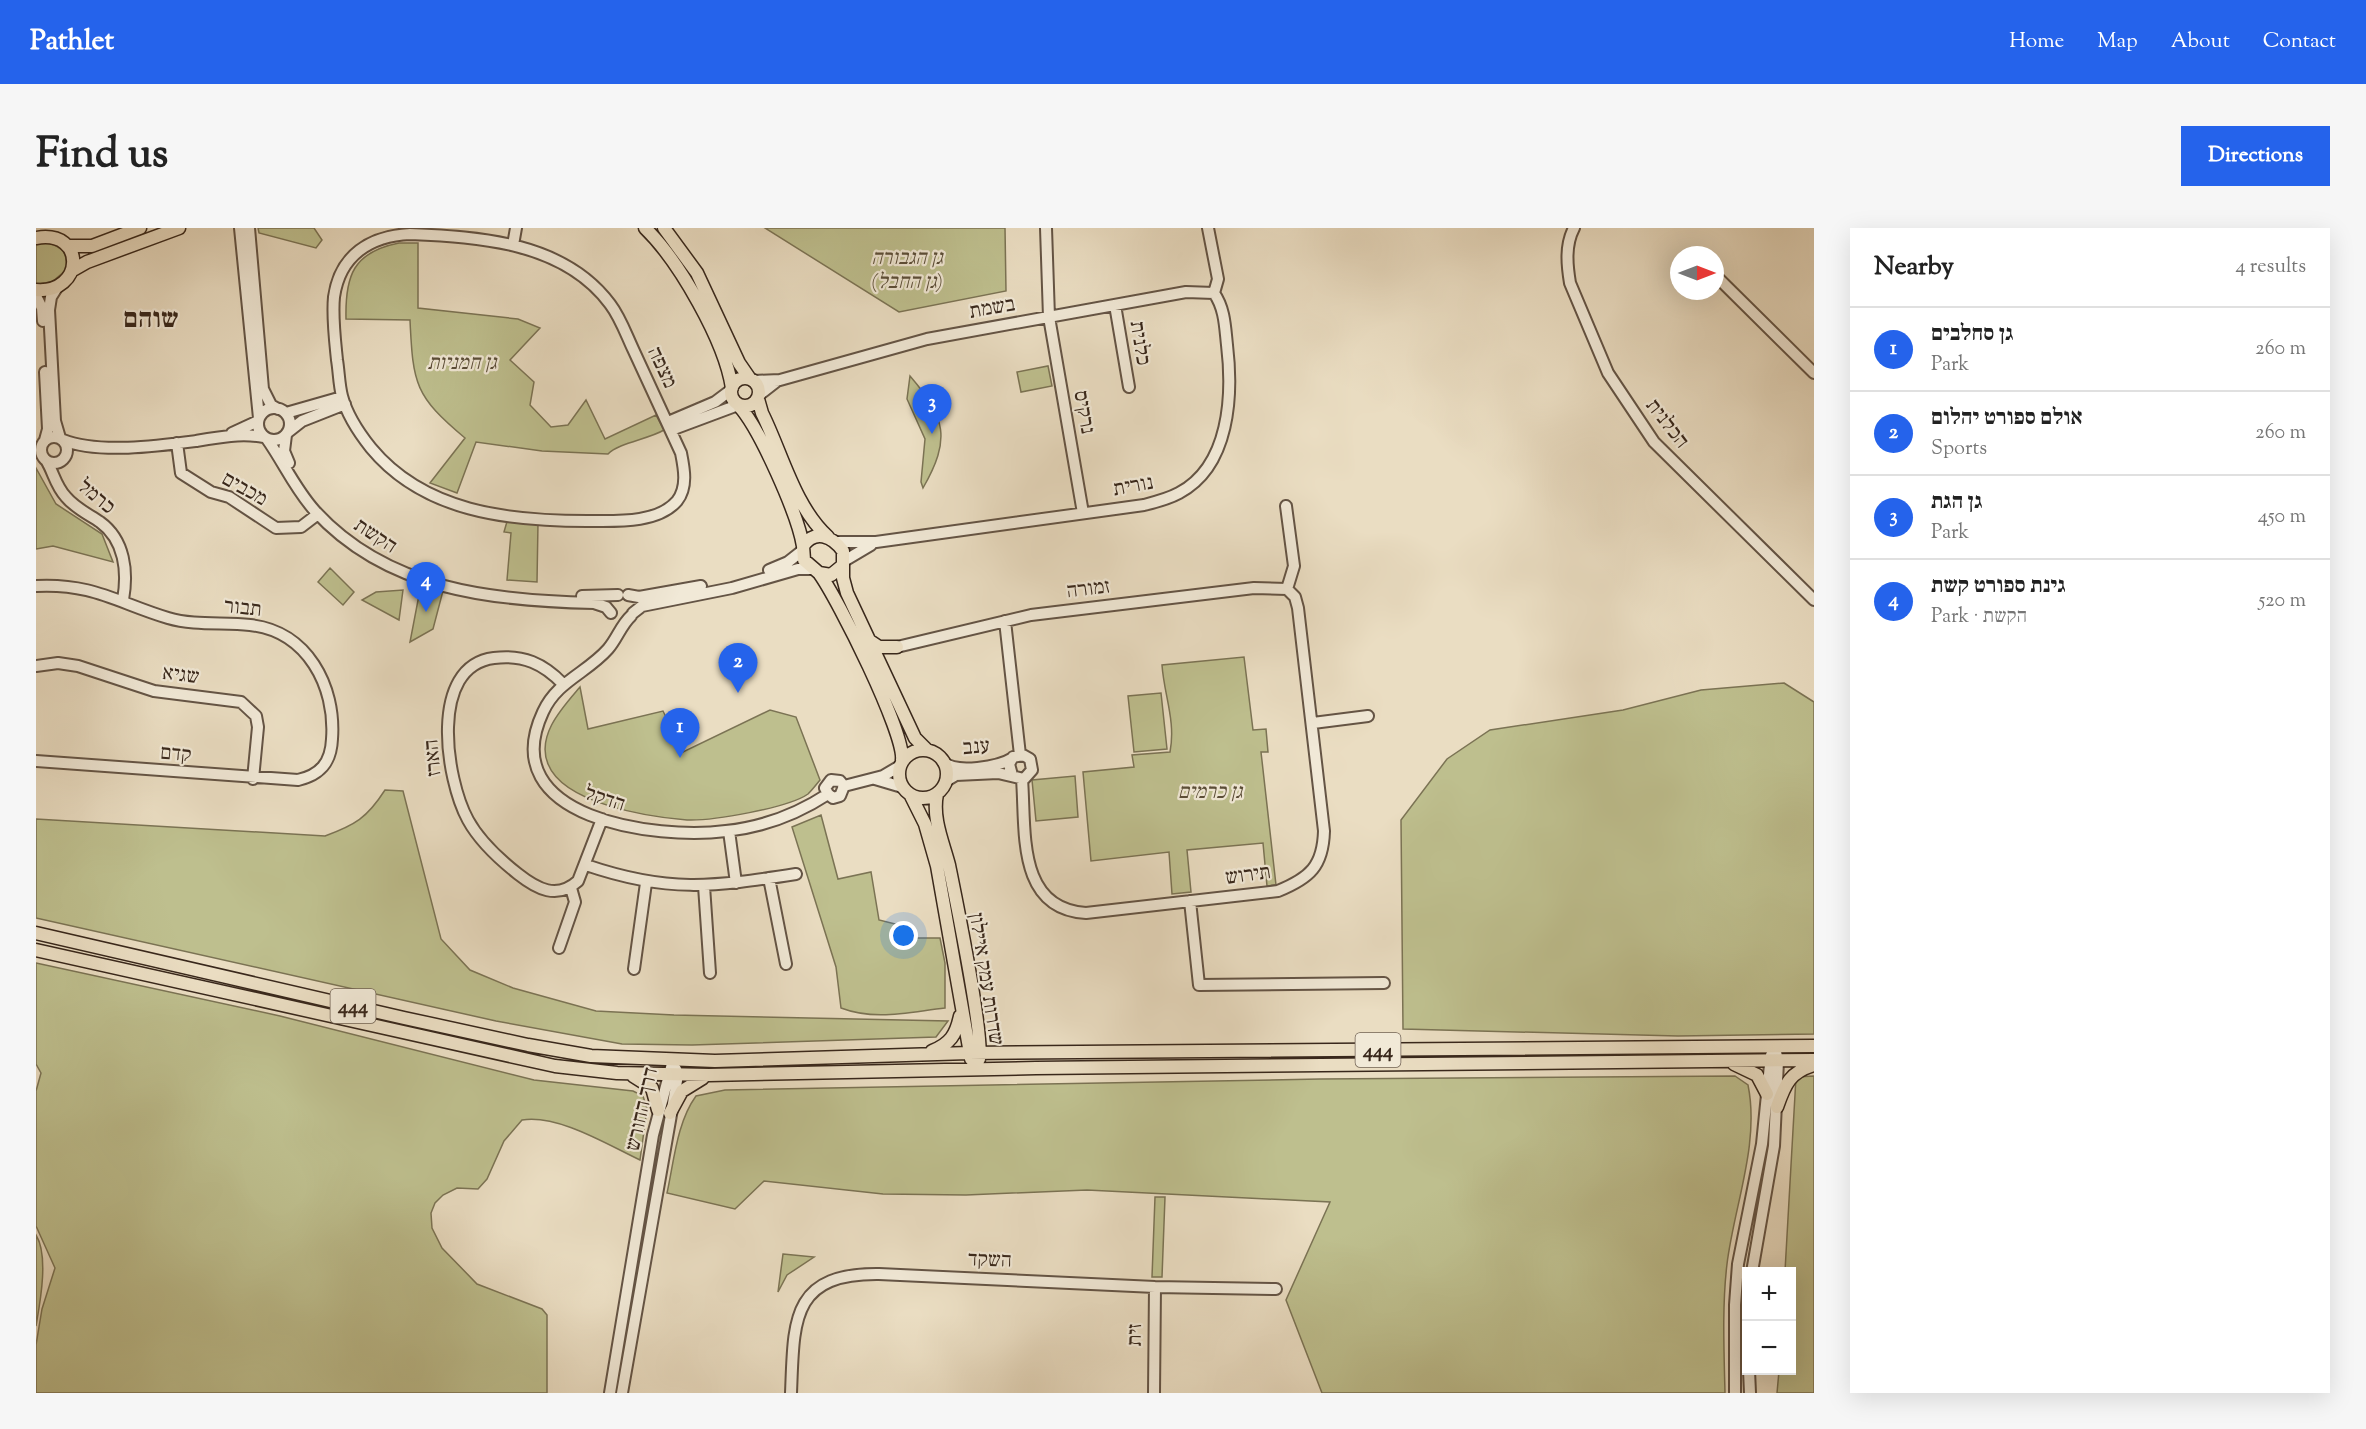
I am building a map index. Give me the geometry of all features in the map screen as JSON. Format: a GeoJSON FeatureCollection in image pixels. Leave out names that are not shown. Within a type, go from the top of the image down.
{"type":"FeatureCollection","features":[{"type":"Feature","properties":{"kind":"main road"},"geometry":{"type":"LineString","coordinates":[[42,238],[68,246],[92,246],[140,228]]}},
{"type":"Feature","properties":{"kind":"main road"},"geometry":{"type":"LineString","coordinates":[[73,270],[87,262],[179,228]]}},
{"type":"Feature","properties":{"kind":"main road"},"geometry":{"type":"LineString","coordinates":[[645,228],[663,246],[685,279],[727,368],[732,399],[751,420],[795,515],[804,560],[816,571],[834,598],[886,704],[902,745],[899,779],[907,791],[924,798],[937,794],[946,781],[943,762],[938,755],[927,750],[915,738],[847,593],[843,551],[807,510],[762,413],[758,388],[739,363],[697,273],[664,228]]}},
{"type":"Feature","properties":{"kind":"main road"},"geometry":{"type":"LineString","coordinates":[[36,290],[58,286],[67,280],[75,261],[68,246]]}},
{"type":"Feature","properties":{"kind":"main road"},"geometry":{"type":"LineString","coordinates":[[731,389],[741,379],[752,380]]}},
{"type":"Feature","properties":{"kind":"main road"},"geometry":{"type":"LineString","coordinates":[[739,405],[752,405],[758,397]]}},
{"type":"Feature","properties":{"kind":"main road"},"geometry":{"type":"LineString","coordinates":[[802,549],[815,535],[831,540]]}},
{"type":"Feature","properties":{"kind":"main road"},"geometry":{"type":"LineString","coordinates":[[816,571],[831,575],[843,564]]}},
{"type":"Feature","properties":{"kind":"main road"},"geometry":{"type":"LineString","coordinates":[[869,640],[879,647],[897,647]]}},
{"type":"Feature","properties":{"kind":"main road"},"geometry":{"type":"LineString","coordinates":[[883,667],[887,656],[897,647]]}},
{"type":"Feature","properties":{"kind":"main road"},"geometry":{"type":"LineString","coordinates":[[901,763],[913,752],[927,750]]}},
{"type":"Feature","properties":{"kind":"main road","name":"שדרות עמק איילון"},"geometry":{"type":"LineString","coordinates":[[907,791],[925,824],[937,866],[961,1003],[975,1053]]}},
{"type":"Feature","properties":{"kind":"main road","name":"שדרות עמק איילון"},"geometry":{"type":"LineString","coordinates":[[937,794],[934,811],[953,884],[978,1029],[976,1069]]}},
{"type":"Feature","properties":{"kind":"main road","name":"444"},"geometry":{"type":"LineString","coordinates":[[36,933],[528,1046],[591,1056],[673,1060],[975,1053],[1814,1046]]}},
{"type":"Feature","properties":{"kind":"main road","name":"444"},"geometry":{"type":"LineString","coordinates":[[36,950],[555,1066],[626,1074],[709,1075],[976,1069],[1814,1060]]}},
{"type":"Feature","properties":{"kind":"main road"},"geometry":{"type":"LineString","coordinates":[[924,1054],[944,1046],[954,1036],[961,1003]]}},
{"type":"Feature","properties":{"kind":"main road"},"geometry":{"type":"LineString","coordinates":[[978,1029],[989,1045],[1009,1054]]}},
{"type":"Feature","properties":{"kind":"main road"},"geometry":{"type":"LineString","coordinates":[[1727,1061],[1757,1075],[1767,1094]]}},
{"type":"Feature","properties":{"kind":"main road"},"geometry":{"type":"LineString","coordinates":[[1777,1107],[1790,1077],[1796,1071],[1814,1065]]}},
{"type":"Feature","properties":{"kind":"main road"},"geometry":{"type":"LineString","coordinates":[[626,1074],[645,1082],[652,1088],[664,1111],[682,1091],[709,1075]]}},
{"type":"Feature","properties":{"kind":"street"},"geometry":{"type":"LineString","coordinates":[[38,228],[42,238]]}},
{"type":"Feature","properties":{"kind":"street"},"geometry":{"type":"LineString","coordinates":[[240,228],[259,429],[266,438],[278,440],[302,421],[343,400]]}},
{"type":"Feature","properties":{"kind":"street"},"geometry":{"type":"LineString","coordinates":[[249,228],[263,389],[271,405],[282,411],[290,422],[287,434]]}},
{"type":"Feature","properties":{"kind":"street"},"geometry":{"type":"LineString","coordinates":[[509,228],[510,244]]}},
{"type":"Feature","properties":{"kind":"street"},"geometry":{"type":"LineString","coordinates":[[510,244],[516,228]]}},
{"type":"Feature","properties":{"kind":"street","name":"נרקיס"},"geometry":{"type":"LineString","coordinates":[[1046,228],[1049,317],[1083,513]]}},
{"type":"Feature","properties":{"kind":"street"},"geometry":{"type":"LineString","coordinates":[[1208,228],[1218,279],[1214,293]]}},
{"type":"Feature","properties":{"kind":"street","name":"הכלנית"},"geometry":{"type":"LineString","coordinates":[[1574,228],[1568,238],[1567,268],[1570,284],[1608,374],[1654,442],[1814,600]]}},
{"type":"Feature","properties":{"kind":"street","name":"מצפה"},"geometry":{"type":"LineString","coordinates":[[393,235],[429,235],[510,244],[561,262],[575,270],[599,291],[619,318],[684,464],[684,488],[679,499],[657,515],[620,520],[565,521],[505,516],[474,510],[425,494],[393,471],[361,435],[343,400],[334,301],[338,276],[354,252],[378,239],[393,235]]}},
{"type":"Feature","properties":{"kind":"street"},"geometry":{"type":"LineString","coordinates":[[1724,284],[1814,373]]}},
{"type":"Feature","properties":{"kind":"street"},"geometry":{"type":"LineString","coordinates":[[58,286],[51,297],[49,310],[55,421],[61,439],[67,448],[63,458],[56,462],[42,451],[51,437],[61,439]]}},
{"type":"Feature","properties":{"kind":"street","name":"בשמת"},"geometry":{"type":"LineString","coordinates":[[752,380],[780,380],[903,344],[1186,292],[1214,293]]}},
{"type":"Feature","properties":{"kind":"street","name":"נורית"},"geometry":{"type":"LineString","coordinates":[[831,540],[876,542],[1144,505],[1180,493],[1204,471],[1215,453],[1227,413],[1230,370],[1222,307],[1214,293]]}},
{"type":"Feature","properties":{"kind":"street","name":"כרמל"},"geometry":{"type":"LineString","coordinates":[[36,296],[43,315],[48,421],[42,451],[60,490],[72,504],[105,527],[116,541],[125,567],[123,600]]}},
{"type":"Feature","properties":{"kind":"street","name":"כלנית"},"geometry":{"type":"LineString","coordinates":[[1115,305],[1129,387]]}},
{"type":"Feature","properties":{"kind":"street","name":"בשמת"},"geometry":{"type":"LineString","coordinates":[[758,397],[780,380]]}},
{"type":"Feature","properties":{"kind":"street"},"geometry":{"type":"LineString","coordinates":[[669,426],[715,402],[731,389]]}},
{"type":"Feature","properties":{"kind":"street"},"geometry":{"type":"LineString","coordinates":[[259,419],[268,409],[282,411],[343,400]]}},
{"type":"Feature","properties":{"kind":"street"},"geometry":{"type":"LineString","coordinates":[[669,426],[739,405]]}},
{"type":"Feature","properties":{"kind":"street","name":"מכבים"},"geometry":{"type":"LineString","coordinates":[[227,435],[259,419]]}},
{"type":"Feature","properties":{"kind":"street","name":"הקשת"},"geometry":{"type":"LineString","coordinates":[[287,434],[283,447],[286,456],[312,498],[358,542],[388,560],[431,577],[497,590],[565,597],[623,595],[639,597],[741,578],[781,566],[802,549]]}},
{"type":"Feature","properties":{"kind":"street","name":"מכבים"},"geometry":{"type":"LineString","coordinates":[[63,458],[100,447],[177,443],[227,435],[266,438]]}},
{"type":"Feature","properties":{"kind":"street","name":"הקשת"},"geometry":{"type":"LineString","coordinates":[[266,438],[299,491],[318,514],[366,555],[391,568],[429,583],[505,598],[594,603],[606,607],[612,614]]}},
{"type":"Feature","properties":{"kind":"street","name":"מכבים"},"geometry":{"type":"LineString","coordinates":[[61,439],[100,447]]}},
{"type":"Feature","properties":{"kind":"street","name":"מכבים"},"geometry":{"type":"LineString","coordinates":[[177,443],[181,472],[211,492],[229,497],[270,525],[276,528],[295,528],[318,514]]}},
{"type":"Feature","properties":{"kind":"street","name":"כרמל"},"geometry":{"type":"LineString","coordinates":[[60,490],[58,472],[63,458]]}},
{"type":"Feature","properties":{"kind":"street"},"geometry":{"type":"LineString","coordinates":[[1286,506],[1294,566],[1287,589]]}},
{"type":"Feature","properties":{"kind":"street","name":"נורית"},"geometry":{"type":"LineString","coordinates":[[843,564],[876,542]]}},
{"type":"Feature","properties":{"kind":"street"},"geometry":{"type":"LineString","coordinates":[[612,614],[620,620],[642,606],[732,588],[790,570],[816,571]]}},
{"type":"Feature","properties":{"kind":"street","name":"תבור"},"geometry":{"type":"LineString","coordinates":[[36,586],[54,585],[92,590],[169,619],[266,627],[297,644],[319,672],[328,693],[331,713],[332,740],[328,760],[312,777]]}},
{"type":"Feature","properties":{"kind":"street","name":"זמורה"},"geometry":{"type":"LineString","coordinates":[[897,647],[1031,615],[1254,588],[1287,589]]}},
{"type":"Feature","properties":{"kind":"street","name":"תירוש"},"geometry":{"type":"LineString","coordinates":[[1017,777],[1029,865],[1036,884],[1050,902],[1067,911],[1086,913],[1278,891],[1298,882],[1313,870],[1322,852],[1324,831],[1298,608],[1295,597],[1287,589]]}},
{"type":"Feature","properties":{"kind":"street"},"geometry":{"type":"LineString","coordinates":[[612,644],[615,627],[610,603],[623,595],[635,605],[632,614]]}},
{"type":"Feature","properties":{"kind":"street","name":"הדקל"},"geometry":{"type":"LineString","coordinates":[[632,614],[612,644],[563,684],[548,703],[539,724],[535,746],[538,767],[548,788],[565,804],[602,819],[667,831],[729,831],[786,817],[828,795],[825,788],[831,780],[837,779],[844,786],[875,778]]}},
{"type":"Feature","properties":{"kind":"street"},"geometry":{"type":"LineString","coordinates":[[1005,621],[1016,756],[1009,764],[1017,777],[1030,774],[1032,765],[1027,757],[1016,756]]}},
{"type":"Feature","properties":{"kind":"street","name":"הארז"},"geometry":{"type":"LineString","coordinates":[[563,684],[547,668],[522,658],[508,657],[478,661],[462,675],[456,687],[451,703],[448,746],[450,767],[460,804],[468,821],[489,848],[539,889],[550,892],[571,888]]}},
{"type":"Feature","properties":{"kind":"street","name":"שגיא"},"geometry":{"type":"LineString","coordinates":[[36,666],[58,663],[78,666],[154,691],[241,702],[256,716],[258,727],[253,779]]}},
{"type":"Feature","properties":{"kind":"street"},"geometry":{"type":"LineString","coordinates":[[1313,723],[1368,716]]}},
{"type":"Feature","properties":{"kind":"street","name":"ענב"},"geometry":{"type":"LineString","coordinates":[[943,762],[952,768],[988,766],[1005,763],[1016,756]]}},
{"type":"Feature","properties":{"kind":"street","name":"קדם"},"geometry":{"type":"LineString","coordinates":[[36,761],[253,779],[298,780],[312,777]]}},
{"type":"Feature","properties":{"kind":"street"},"geometry":{"type":"LineString","coordinates":[[875,778],[901,763]]}},
{"type":"Feature","properties":{"kind":"street","name":"ענב"},"geometry":{"type":"LineString","coordinates":[[946,781],[961,775],[998,773],[1017,777]]}},
{"type":"Feature","properties":{"kind":"street"},"geometry":{"type":"LineString","coordinates":[[875,778],[907,791]]}},
{"type":"Feature","properties":{"kind":"street"},"geometry":{"type":"LineString","coordinates":[[560,948],[575,902],[571,888],[578,881],[586,865],[602,819]]}},
{"type":"Feature","properties":{"kind":"street"},"geometry":{"type":"LineString","coordinates":[[729,831],[736,883]]}},
{"type":"Feature","properties":{"kind":"street"},"geometry":{"type":"LineString","coordinates":[[586,865],[646,883],[704,886],[796,874]]}},
{"type":"Feature","properties":{"kind":"street"},"geometry":{"type":"LineString","coordinates":[[769,878],[786,964]]}},
{"type":"Feature","properties":{"kind":"street"},"geometry":{"type":"LineString","coordinates":[[634,969],[646,883]]}},
{"type":"Feature","properties":{"kind":"street"},"geometry":{"type":"LineString","coordinates":[[704,886],[710,973]]}},
{"type":"Feature","properties":{"kind":"street"},"geometry":{"type":"LineString","coordinates":[[1190,902],[1199,985],[1384,983]]}},
{"type":"Feature","properties":{"kind":"street"},"geometry":{"type":"LineString","coordinates":[[1753,1267],[1770,1178],[1777,1107],[1774,1046]]}},
{"type":"Feature","properties":{"kind":"street","name":"דרך החורש"},"geometry":{"type":"LineString","coordinates":[[610,1393],[672,1075],[673,1060]]}},
{"type":"Feature","properties":{"kind":"street"},"geometry":{"type":"LineString","coordinates":[[1735,1393],[1737,1274],[1762,1144],[1767,1094],[1774,1061]]}},
{"type":"Feature","properties":{"kind":"street","name":"דרך החורש"},"geometry":{"type":"LineString","coordinates":[[622,1393],[664,1111]]}},
{"type":"Feature","properties":{"kind":"street","name":"השקד"},"geometry":{"type":"LineString","coordinates":[[791,1393],[794,1337],[801,1309],[820,1286],[847,1275],[879,1274],[1155,1287],[1276,1289]]}},
{"type":"Feature","properties":{"kind":"street","name":"זית"},"geometry":{"type":"LineString","coordinates":[[1153,1390],[1155,1287]]}},
{"type":"Feature","properties":{"kind":"street"},"geometry":{"type":"LineString","coordinates":[[1749,1375],[1750,1393]]}},
{"type":"Feature","properties":{"kind":"green space"},"geometry":{"type":"Polygon","coordinates":[[[258,228],[314,228],[322,240],[316,248],[259,233],[258,228]]]}},
{"type":"Feature","properties":{"kind":"green space","name":"גן הגבורה (גן החבל)"},"geometry":{"type":"Polygon","coordinates":[[[765,228],[1005,228],[1006,291],[899,312],[765,228]]]}},
{"type":"Feature","properties":{"kind":"green space"},"geometry":{"type":"Polygon","coordinates":[[[48,243],[64,252],[66,270],[52,282],[36,284],[36,244],[48,243]]]}},
{"type":"Feature","properties":{"kind":"green space","name":"גן חמניות"},"geometry":{"type":"Polygon","coordinates":[[[399,243],[418,243],[418,308],[518,319],[540,328],[510,360],[534,382],[530,405],[551,427],[568,425],[586,400],[605,439],[656,415],[664,430],[619,447],[608,454],[542,451],[476,442],[457,493],[430,483],[465,438],[436,411],[420,388],[413,360],[410,320],[346,319],[347,290],[355,268],[371,253],[399,243]]]}},
{"type":"Feature","properties":{"kind":"green space"},"geometry":{"type":"Polygon","coordinates":[[[1048,366],[1052,386],[1021,392],[1017,372],[1048,366]]]}},
{"type":"Feature","properties":{"kind":"green space"},"geometry":{"type":"Polygon","coordinates":[[[910,376],[931,404],[940,429],[941,442],[938,456],[923,488],[921,482],[925,439],[907,399],[910,376]]]}},
{"type":"Feature","properties":{"kind":"green space"},"geometry":{"type":"Polygon","coordinates":[[[36,468],[56,504],[102,534],[113,562],[53,546],[36,549],[36,468]]]}},
{"type":"Feature","properties":{"kind":"green space"},"geometry":{"type":"Polygon","coordinates":[[[508,518],[538,523],[537,582],[507,580],[511,533],[504,532],[508,518]]]}},
{"type":"Feature","properties":{"kind":"green space"},"geometry":{"type":"Polygon","coordinates":[[[330,568],[354,592],[343,605],[318,582],[330,568]]]}},
{"type":"Feature","properties":{"kind":"green space"},"geometry":{"type":"Polygon","coordinates":[[[425,582],[444,587],[433,629],[410,642],[419,595],[425,582]]]}},
{"type":"Feature","properties":{"kind":"green space"},"geometry":{"type":"Polygon","coordinates":[[[403,590],[399,620],[362,600],[376,592],[403,590]]]}},
{"type":"Feature","properties":{"kind":"green space","name":"גן כרמים"},"geometry":{"type":"Polygon","coordinates":[[[1244,657],[1253,730],[1266,729],[1268,752],[1261,752],[1276,885],[1267,886],[1263,843],[1187,850],[1191,892],[1172,894],[1169,852],[1091,861],[1083,772],[1134,767],[1132,755],[1170,752],[1171,719],[1162,665],[1244,657]]]}},
{"type":"Feature","properties":{"kind":"green space"},"geometry":{"type":"Polygon","coordinates":[[[1784,683],[1814,702],[1814,1034],[1678,1036],[1403,1029],[1401,820],[1447,759],[1490,730],[1623,710],[1701,690],[1784,683]]]}},
{"type":"Feature","properties":{"kind":"green space"},"geometry":{"type":"Polygon","coordinates":[[[580,687],[588,729],[663,711],[683,752],[770,710],[796,717],[820,780],[808,794],[784,804],[749,813],[699,820],[631,812],[589,799],[557,778],[548,764],[545,753],[548,732],[553,722],[580,687]]]}},
{"type":"Feature","properties":{"kind":"green space"},"geometry":{"type":"Polygon","coordinates":[[[1161,693],[1167,749],[1134,752],[1128,696],[1161,693]]]}},
{"type":"Feature","properties":{"kind":"green space"},"geometry":{"type":"Polygon","coordinates":[[[1075,776],[1078,817],[1036,821],[1032,780],[1075,776]]]}},
{"type":"Feature","properties":{"kind":"green space"},"geometry":{"type":"Polygon","coordinates":[[[385,790],[403,791],[441,939],[470,970],[513,988],[596,1011],[948,1021],[936,1037],[692,1045],[622,1044],[496,1021],[36,918],[36,819],[325,836],[360,819],[385,790]]]}},
{"type":"Feature","properties":{"kind":"green space"},"geometry":{"type":"Polygon","coordinates":[[[821,815],[838,879],[871,872],[879,920],[899,925],[914,938],[940,938],[945,963],[945,1008],[879,1015],[841,1008],[836,967],[792,827],[821,815]]]}},
{"type":"Feature","properties":{"kind":"green space"},"geometry":{"type":"Polygon","coordinates":[[[36,963],[280,1016],[534,1080],[633,1091],[643,1096],[647,1109],[640,1160],[567,1126],[536,1119],[522,1120],[504,1141],[487,1179],[478,1189],[457,1188],[443,1195],[435,1203],[431,1213],[432,1228],[442,1248],[477,1284],[542,1309],[547,1315],[547,1393],[36,1393],[36,1345],[42,1309],[55,1268],[36,1226],[36,1091],[41,1073],[36,1064],[36,963]]]}},
{"type":"Feature","properties":{"kind":"green space"},"geometry":{"type":"Polygon","coordinates":[[[1735,1076],[1748,1085],[1751,1130],[1725,1280],[1725,1393],[1322,1393],[1286,1300],[1330,1202],[1087,1190],[966,1195],[883,1194],[764,1181],[735,1209],[667,1193],[680,1130],[690,1106],[696,1096],[725,1090],[1320,1079],[1735,1076]]]}},
{"type":"Feature","properties":{"kind":"green space"},"geometry":{"type":"Polygon","coordinates":[[[1814,1076],[1814,1393],[1777,1393],[1779,1375],[1796,1375],[1796,1267],[1785,1267],[1796,1077],[1814,1076]]]}},
{"type":"Feature","properties":{"kind":"green space"},"geometry":{"type":"Polygon","coordinates":[[[1155,1197],[1165,1197],[1162,1277],[1152,1277],[1155,1197]]]}},
{"type":"Feature","properties":{"kind":"green space"},"geometry":{"type":"Polygon","coordinates":[[[36,1235],[40,1244],[43,1267],[36,1326],[36,1235]]]}},
{"type":"Feature","properties":{"kind":"green space"},"geometry":{"type":"Polygon","coordinates":[[[783,1254],[814,1257],[787,1275],[778,1292],[783,1254]]]}},
{"type":"Feature","properties":{"kind":"place","name":"גן הגת"},"geometry":{"type":"Point","coordinates":[932,434]}},
{"type":"Feature","properties":{"kind":"place","name":"גינת ספורט קשת"},"geometry":{"type":"Point","coordinates":[426,612]}},
{"type":"Feature","properties":{"kind":"place","name":"אולם ספורט יהלום"},"geometry":{"type":"Point","coordinates":[738,693]}},
{"type":"Feature","properties":{"kind":"place","name":"גן סחלבים"},"geometry":{"type":"Point","coordinates":[680,758]}},
{"type":"Feature","properties":{"kind":"district","name":"שוהם"},"geometry":{"type":"Point","coordinates":[151,318]}}]}
